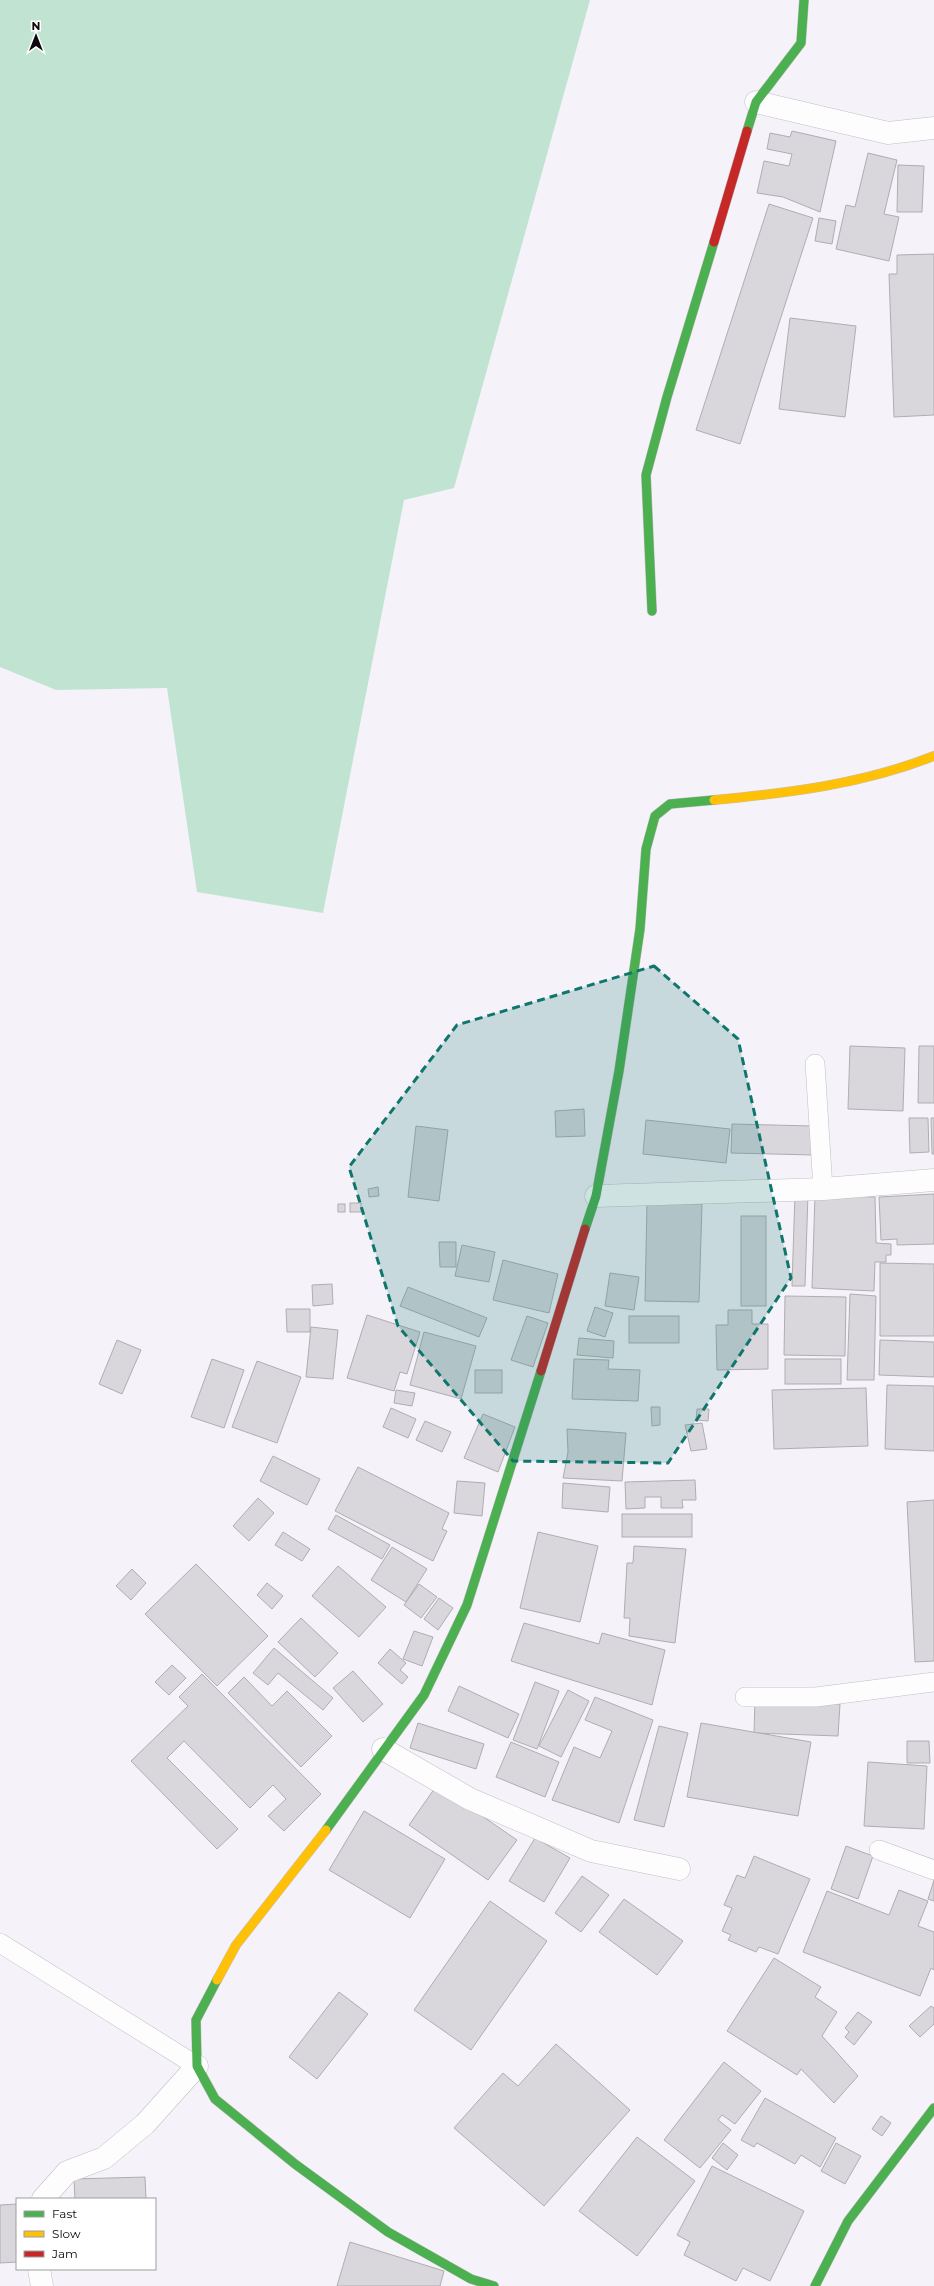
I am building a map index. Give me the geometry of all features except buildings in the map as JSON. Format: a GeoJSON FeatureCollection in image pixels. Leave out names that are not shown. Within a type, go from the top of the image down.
{"type":"FeatureCollection","features":[{"type":"Feature","properties":{"kind":"street"},"geometry":{"type":"LineString","coordinates":[[652,611],[646,475],[756,102],[801,43],[804,0]]}},
{"type":"Feature","properties":{"kind":"street"},"geometry":{"type":"LineString","coordinates":[[756,102],[888,133],[934,128]]}},
{"type":"Feature","properties":{"kind":"street"},"geometry":{"type":"LineString","coordinates":[[494,2286],[471,2279],[388,2232],[295,2164],[215,2099],[197,2066],[196,2020],[236,1945],[329,1826],[424,1695],[467,1605],[596,1196],[619,1071],[638,937],[646,849],[655,816],[670,804],[834,785],[914,766],[934,756]]}},
{"type":"Feature","properties":{"kind":"street"},"geometry":{"type":"LineString","coordinates":[[596,1196],[824,1189],[934,1180]]}},
{"type":"Feature","properties":{"kind":"street"},"geometry":{"type":"LineString","coordinates":[[384,1749],[470,1799],[591,1851],[679,1869]]}},
{"type":"Feature","properties":{"kind":"street"},"geometry":{"type":"LineString","coordinates":[[44,2198],[67,2172],[104,2158],[145,2124],[197,2066]]}},
{"type":"Feature","properties":{"kind":"street"},"geometry":{"type":"LineString","coordinates":[[815,2286],[848,2221],[934,2108]]}},
{"type":"Feature","properties":{"kind":"street"},"geometry":{"type":"LineString","coordinates":[[39,2270],[42,2286]]}},
{"type":"Feature","properties":{"kind":"lane"},"geometry":{"type":"LineString","coordinates":[[815,1064],[824,1189]]}},
{"type":"Feature","properties":{"kind":"lane"},"geometry":{"type":"LineString","coordinates":[[745,1697],[816,1697],[934,1682]]}},
{"type":"Feature","properties":{"kind":"lane"},"geometry":{"type":"LineString","coordinates":[[879,1850],[934,1870]]}},
{"type":"Feature","properties":{"kind":"lane"},"geometry":{"type":"LineString","coordinates":[[0,1943],[197,2066]]}},
{"type":"Feature","properties":{"kind":"highlighted area"},"geometry":{"type":"Polygon","coordinates":[[[654,966],[738,1039],[791,1278],[668,1463],[513,1461],[398,1326],[349,1167],[457,1025],[654,966]]]}},
{"type":"Feature","properties":{"kind":"green space"},"geometry":{"type":"Polygon","coordinates":[[[0,0],[590,0],[454,488],[404,500],[323,913],[197,892],[167,688],[56,690],[0,667],[0,0]]]}},
{"type":"Feature","properties":{"kind":"traffic: fast"},"geometry":{"type":"LineString","coordinates":[[747,131],[756,102],[801,43],[804,0]]}},
{"type":"Feature","properties":{"kind":"traffic: fast"},"geometry":{"type":"LineString","coordinates":[[652,611],[646,475],[667,397],[714,242]]}},
{"type":"Feature","properties":{"kind":"traffic: fast"},"geometry":{"type":"LineString","coordinates":[[585,1229],[596,1196],[619,1071],[640,929],[646,849],[655,816],[670,804],[714,800]]}},
{"type":"Feature","properties":{"kind":"traffic: fast"},"geometry":{"type":"LineString","coordinates":[[326,1830],[424,1695],[467,1605],[541,1371]]}},
{"type":"Feature","properties":{"kind":"traffic: fast"},"geometry":{"type":"LineString","coordinates":[[217,1980],[196,2020],[197,2066],[215,2099],[295,2164],[388,2232],[471,2279],[494,2286]]}},
{"type":"Feature","properties":{"kind":"traffic: fast"},"geometry":{"type":"LineString","coordinates":[[815,2286],[848,2221],[934,2108]]}},
{"type":"Feature","properties":{"kind":"traffic: slow"},"geometry":{"type":"LineString","coordinates":[[714,800],[826,786],[880,774],[934,756]]}},
{"type":"Feature","properties":{"kind":"traffic: slow"},"geometry":{"type":"LineString","coordinates":[[217,1980],[236,1945],[326,1830]]}},
{"type":"Feature","properties":{"kind":"traffic: jam"},"geometry":{"type":"LineString","coordinates":[[714,242],[747,131]]}},
{"type":"Feature","properties":{"kind":"traffic: jam"},"geometry":{"type":"LineString","coordinates":[[541,1371],[585,1229]]}}]}
